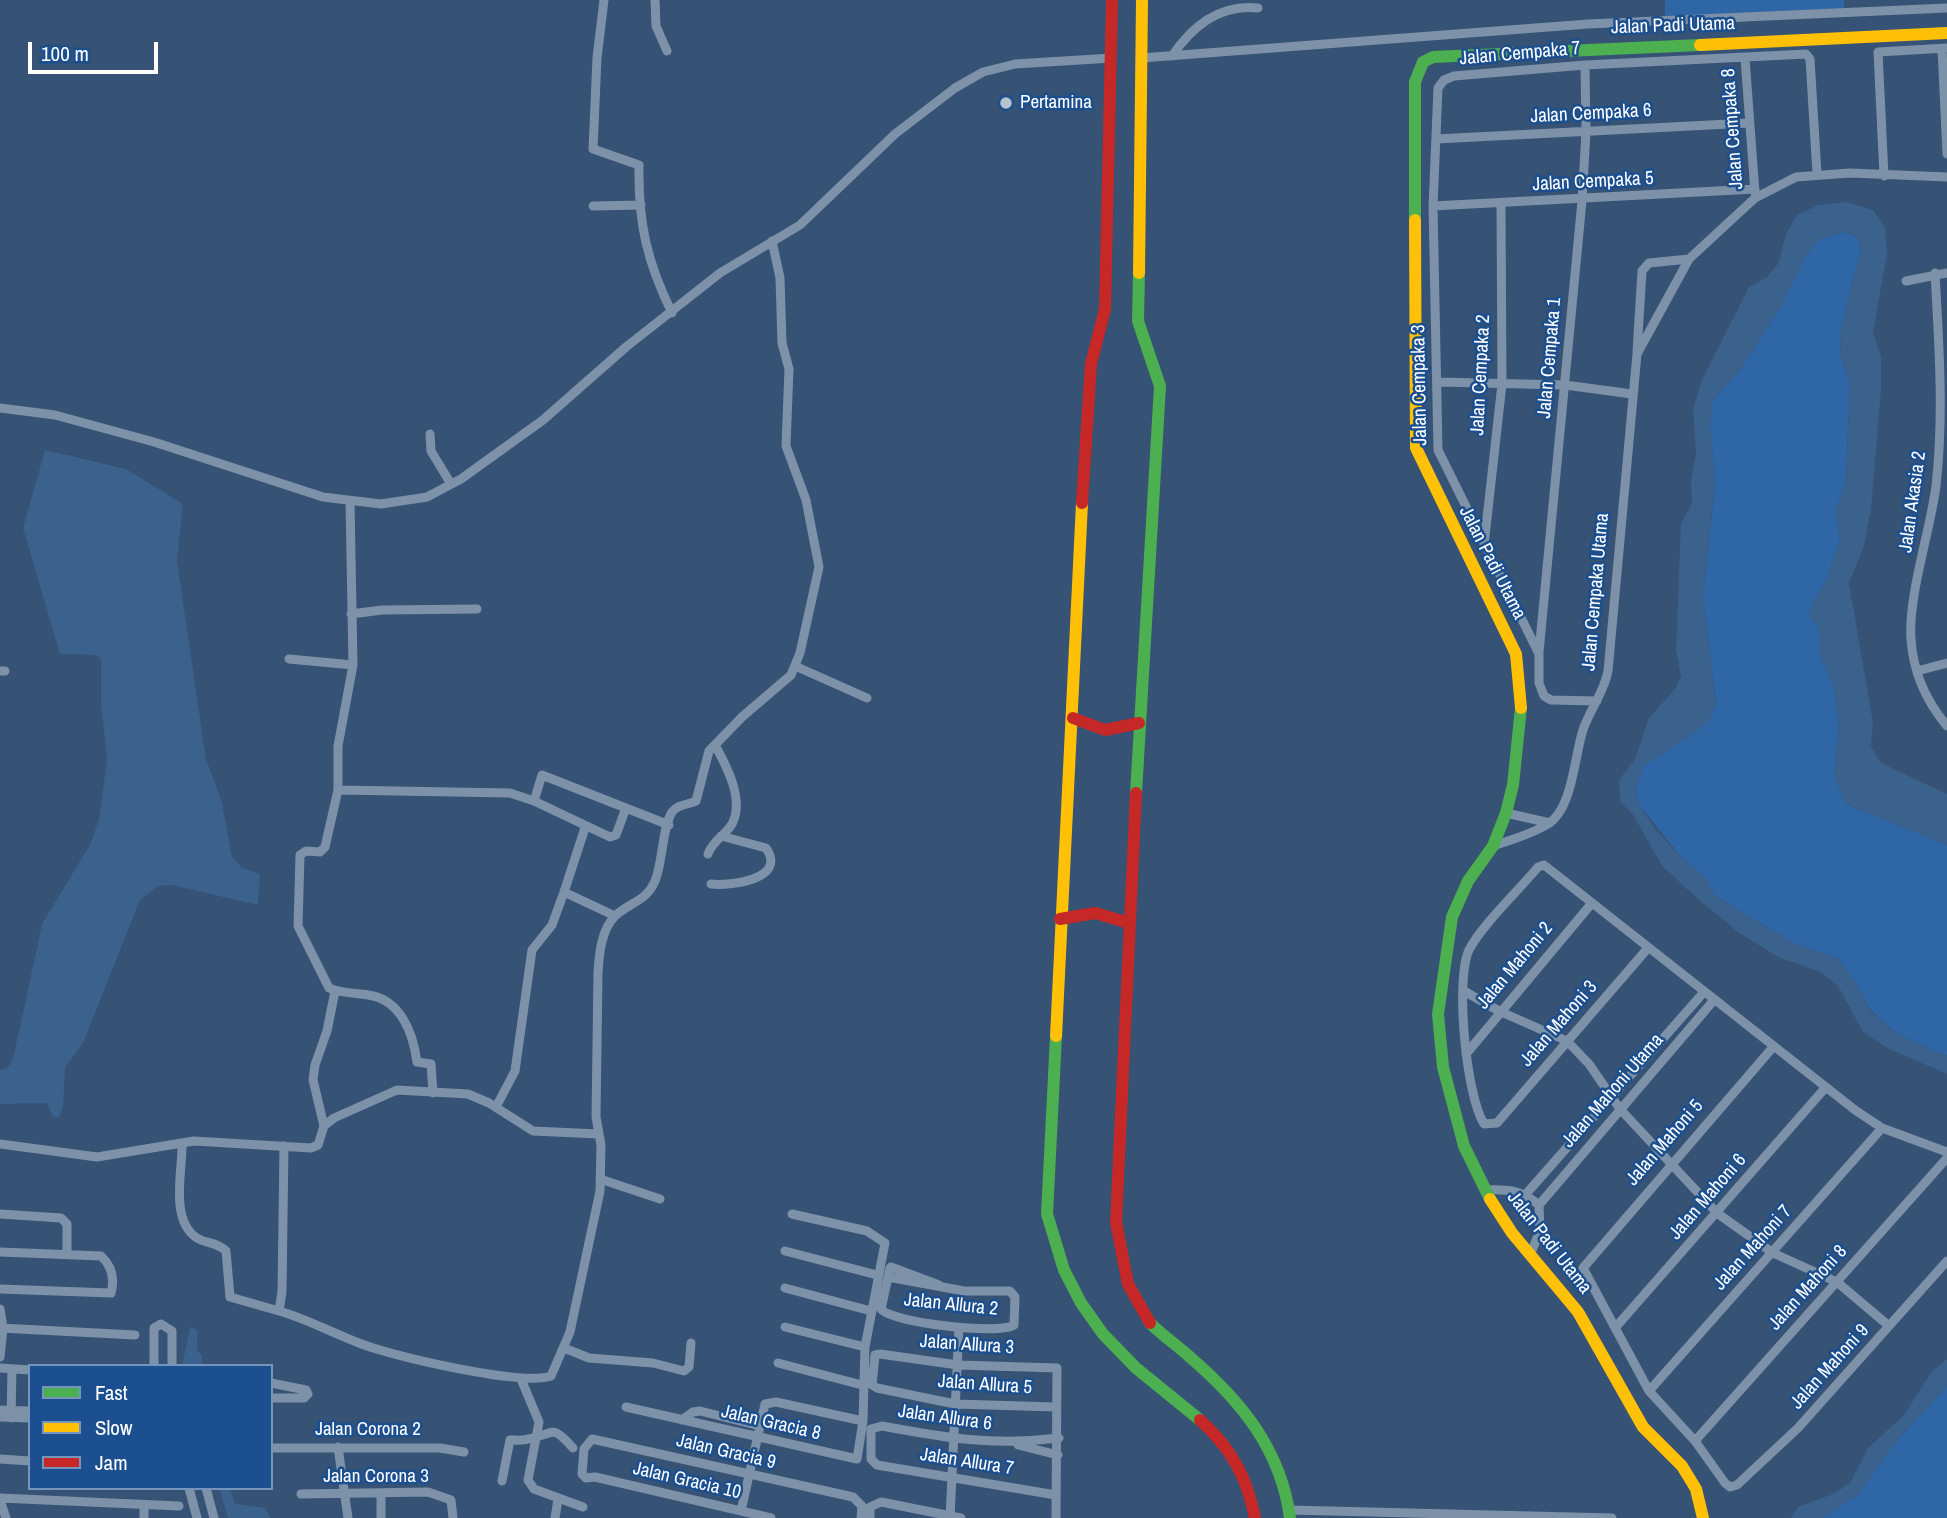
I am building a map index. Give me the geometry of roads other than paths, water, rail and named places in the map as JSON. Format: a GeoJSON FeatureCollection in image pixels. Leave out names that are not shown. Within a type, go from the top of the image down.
{"type":"FeatureCollection","features":[{"type":"Feature","properties":{"kind":"street"},"geometry":{"type":"LineString","coordinates":[[604,0],[597,58],[593,149],[639,165],[643,234],[652,272],[672,313]]}},
{"type":"Feature","properties":{"kind":"street"},"geometry":{"type":"LineString","coordinates":[[655,0],[656,26],[667,51]]}},
{"type":"Feature","properties":{"kind":"street"},"geometry":{"type":"LineString","coordinates":[[1112,0],[1105,309],[1091,364],[1083,475],[1047,1214],[1057,1258],[1080,1306],[1116,1349],[1215,1432],[1236,1462],[1254,1503],[1255,1518]]}},
{"type":"Feature","properties":{"kind":"street"},"geometry":{"type":"LineString","coordinates":[[1142,0],[1138,321],[1160,386],[1139,723],[1115,1222],[1121,1271],[1147,1320],[1214,1378],[1256,1422],[1281,1474],[1290,1514],[1612,1518]]}},
{"type":"Feature","properties":{"kind":"street"},"geometry":{"type":"LineString","coordinates":[[1172,56],[1188,34],[1221,11],[1234,6],[1258,8]]}},
{"type":"Feature","properties":{"kind":"street"},"geometry":{"type":"LineString","coordinates":[[1141,58],[1588,24],[1947,8]]}},
{"type":"Feature","properties":{"kind":"street","name":"Jalan Padi Utama"},"geometry":{"type":"LineString","coordinates":[[1703,1518],[1696,1489],[1682,1466],[1643,1427],[1578,1312],[1502,1219],[1485,1190],[1467,1155],[1450,1095],[1439,1040],[1438,1014],[1452,918],[1468,881],[1493,846],[1513,785],[1520,718],[1520,672],[1516,654],[1416,448],[1414,193],[1418,70],[1433,57],[1947,33]]}},
{"type":"Feature","properties":{"kind":"street"},"geometry":{"type":"LineString","coordinates":[[1884,176],[1876,57],[1882,50],[1944,48],[1947,153]]}},
{"type":"Feature","properties":{"kind":"street","name":"Jalan Cempaka 7"},"geometry":{"type":"LineString","coordinates":[[1444,80],[1585,65],[1809,56],[1817,174]]}},
{"type":"Feature","properties":{"kind":"street"},"geometry":{"type":"LineString","coordinates":[[0,408],[55,415],[129,435],[283,486],[350,502],[402,502],[427,497],[451,484],[543,420],[626,347],[720,273],[800,225],[911,121],[975,75],[1015,64],[1112,58]]}},
{"type":"Feature","properties":{"kind":"street","name":"Jalan Cempaka 8"},"geometry":{"type":"LineString","coordinates":[[1745,58],[1755,194]]}},
{"type":"Feature","properties":{"kind":"street","name":"Jalan Cempaka 1"},"geometry":{"type":"LineString","coordinates":[[1539,654],[1582,201],[1586,132],[1585,65]]}},
{"type":"Feature","properties":{"kind":"street","name":"Jalan Cempaka 3"},"geometry":{"type":"LineString","coordinates":[[1444,80],[1438,88],[1433,206],[1438,450],[1539,654],[1539,683],[1544,696],[1551,700],[1597,701]]}},
{"type":"Feature","properties":{"kind":"street","name":"Jalan Cempaka 6"},"geometry":{"type":"LineString","coordinates":[[1436,139],[1749,123]]}},
{"type":"Feature","properties":{"kind":"street"},"geometry":{"type":"LineString","coordinates":[[1637,354],[1689,259],[1755,194],[1796,177],[1817,174],[1947,177]]}},
{"type":"Feature","properties":{"kind":"street","name":"Jalan Cempaka 5"},"geometry":{"type":"LineString","coordinates":[[1433,206],[1755,194]]}},
{"type":"Feature","properties":{"kind":"street","name":"Jalan Cempaka 2"},"geometry":{"type":"LineString","coordinates":[[1484,547],[1502,384],[1501,204]]}},
{"type":"Feature","properties":{"kind":"street"},"geometry":{"type":"LineString","coordinates":[[593,206],[641,205]]}},
{"type":"Feature","properties":{"kind":"street"},"geometry":{"type":"LineString","coordinates":[[181,1143],[181,1210],[187,1227],[196,1237],[220,1245],[226,1251],[230,1297],[311,1320],[369,1346],[521,1379],[551,1376],[564,1348],[588,1237],[598,1206],[601,1145],[598,1134],[599,953],[607,928],[615,916],[642,901],[649,892],[659,868],[674,810],[696,801],[705,758],[741,717],[781,685],[795,666],[819,566],[806,500],[786,446],[789,369],[782,343],[780,278],[772,241]]}},
{"type":"Feature","properties":{"kind":"street"},"geometry":{"type":"LineString","coordinates":[[1637,354],[1642,271],[1649,263],[1689,259]]}},
{"type":"Feature","properties":{"kind":"street"},"geometry":{"type":"LineString","coordinates":[[1906,281],[1935,273],[1947,273]]}},
{"type":"Feature","properties":{"kind":"street","name":"Jalan Akasia 2"},"geometry":{"type":"LineString","coordinates":[[1935,273],[1941,411],[1938,465],[1932,516],[1910,636],[1917,671],[1932,707],[1947,726]]}},
{"type":"Feature","properties":{"kind":"street","name":"Jalan Cempaka Utama"},"geometry":{"type":"LineString","coordinates":[[1550,823],[1568,797],[1576,750],[1608,671],[1637,354]]}},
{"type":"Feature","properties":{"kind":"street"},"geometry":{"type":"LineString","coordinates":[[1438,382],[1566,385],[1632,394]]}},
{"type":"Feature","properties":{"kind":"street"},"geometry":{"type":"LineString","coordinates":[[429,434],[430,451],[451,484]]}},
{"type":"Feature","properties":{"kind":"street"},"geometry":{"type":"LineString","coordinates":[[350,502],[353,665],[338,746],[338,790],[325,847],[320,852],[306,851],[300,855],[297,920],[327,985],[334,990],[376,996],[389,1001],[401,1015],[412,1038],[417,1062],[431,1064],[433,1093]]}},
{"type":"Feature","properties":{"kind":"street"},"geometry":{"type":"LineString","coordinates":[[351,614],[382,610],[477,609]]}},
{"type":"Feature","properties":{"kind":"street"},"geometry":{"type":"LineString","coordinates":[[289,659],[353,665]]}},
{"type":"Feature","properties":{"kind":"street"},"geometry":{"type":"LineString","coordinates":[[1917,671],[1947,663]]}},
{"type":"Feature","properties":{"kind":"street"},"geometry":{"type":"LineString","coordinates":[[795,666],[867,698]]}},
{"type":"Feature","properties":{"kind":"street"},"geometry":{"type":"LineString","coordinates":[[1073,718],[1104,732],[1118,731],[1139,723]]}},
{"type":"Feature","properties":{"kind":"street"},"geometry":{"type":"LineString","coordinates":[[708,854],[713,842],[734,819],[735,803],[726,765],[715,745]]}},
{"type":"Feature","properties":{"kind":"street"},"geometry":{"type":"LineString","coordinates":[[534,801],[542,775],[669,825]]}},
{"type":"Feature","properties":{"kind":"street"},"geometry":{"type":"LineString","coordinates":[[338,790],[510,793],[534,801],[585,828],[614,837],[626,807]]}},
{"type":"Feature","properties":{"kind":"street"},"geometry":{"type":"LineString","coordinates":[[1506,813],[1550,823]]}},
{"type":"Feature","properties":{"kind":"street"},"geometry":{"type":"LineString","coordinates":[[1493,846],[1550,823]]}},
{"type":"Feature","properties":{"kind":"street"},"geometry":{"type":"LineString","coordinates":[[496,1107],[515,1071],[532,950],[552,925],[585,828]]}},
{"type":"Feature","properties":{"kind":"street"},"geometry":{"type":"LineString","coordinates":[[711,884],[740,885],[752,880],[761,874],[770,858],[766,848],[721,836]]}},
{"type":"Feature","properties":{"kind":"street"},"geometry":{"type":"LineString","coordinates":[[1466,1054],[1464,991],[1468,952],[1538,867],[1544,865],[1825,1087],[1882,1128],[1947,1152]]}},
{"type":"Feature","properties":{"kind":"street"},"geometry":{"type":"LineString","coordinates":[[564,892],[615,916]]}},
{"type":"Feature","properties":{"kind":"street","name":"Jalan Mahoni 2"},"geometry":{"type":"LineString","coordinates":[[1466,1054],[1499,1011],[1592,903]]}},
{"type":"Feature","properties":{"kind":"street"},"geometry":{"type":"LineString","coordinates":[[1060,919],[1087,911],[1109,913],[1129,923]]}},
{"type":"Feature","properties":{"kind":"street","name":"Jalan Mahoni 3"},"geometry":{"type":"LineString","coordinates":[[1466,1054],[1480,1117],[1490,1126],[1497,1123],[1648,948]]}},
{"type":"Feature","properties":{"kind":"street"},"geometry":{"type":"LineString","coordinates":[[0,1144],[105,1157],[181,1143],[242,1142],[313,1147],[320,1142],[324,1126],[313,1080],[334,990]]}},
{"type":"Feature","properties":{"kind":"street"},"geometry":{"type":"LineString","coordinates":[[1464,991],[1499,1011],[1567,1041],[1589,1064],[1620,1109],[1717,1213],[1773,1253],[1837,1282],[1889,1326]]}},
{"type":"Feature","properties":{"kind":"street","name":"Jalan Mahoni Utama"},"geometry":{"type":"LineString","coordinates":[[1526,1194],[1704,992]]}},
{"type":"Feature","properties":{"kind":"street","name":"Jalan Mahoni Utama"},"geometry":{"type":"LineString","coordinates":[[1539,1205],[1714,1000]]}},
{"type":"Feature","properties":{"kind":"street","name":"Jalan Mahoni 5"},"geometry":{"type":"LineString","coordinates":[[1615,1328],[1584,1273],[1584,1264],[1774,1046]]}},
{"type":"Feature","properties":{"kind":"street","name":"Jalan Mahoni 6"},"geometry":{"type":"LineString","coordinates":[[1615,1328],[1825,1087]]}},
{"type":"Feature","properties":{"kind":"street"},"geometry":{"type":"LineString","coordinates":[[324,1126],[382,1094],[397,1090],[468,1094],[496,1107],[533,1131],[598,1134]]}},
{"type":"Feature","properties":{"kind":"street","name":"Jalan Mahoni 7"},"geometry":{"type":"LineString","coordinates":[[1650,1391],[1882,1128]]}},
{"type":"Feature","properties":{"kind":"street"},"geometry":{"type":"LineString","coordinates":[[279,1311],[282,1292],[284,1146]]}},
{"type":"Feature","properties":{"kind":"street","name":"Jalan Mahoni 8"},"geometry":{"type":"LineString","coordinates":[[1695,1441],[1947,1158]]}},
{"type":"Feature","properties":{"kind":"street"},"geometry":{"type":"LineString","coordinates":[[600,1179],[660,1199]]}},
{"type":"Feature","properties":{"kind":"street"},"geometry":{"type":"LineString","coordinates":[[1485,1190],[1511,1189],[1526,1194],[1539,1205],[1540,1231],[1530,1255]]}},
{"type":"Feature","properties":{"kind":"street"},"geometry":{"type":"LineString","coordinates":[[0,1213],[61,1217],[67,1224],[67,1254]]}},
{"type":"Feature","properties":{"kind":"street"},"geometry":{"type":"LineString","coordinates":[[741,1511],[764,1407],[770,1401],[863,1421],[867,1385],[866,1347],[877,1275],[885,1250],[881,1238],[867,1231],[792,1214]]}},
{"type":"Feature","properties":{"kind":"street"},"geometry":{"type":"LineString","coordinates":[[785,1251],[877,1275]]}},
{"type":"Feature","properties":{"kind":"street"},"geometry":{"type":"LineString","coordinates":[[0,1252],[101,1256],[108,1262],[113,1273],[111,1293],[0,1289]]}},
{"type":"Feature","properties":{"kind":"street","name":"Jalan Mahoni 9"},"geometry":{"type":"LineString","coordinates":[[1695,1441],[1730,1487],[1737,1485],[1798,1428],[1947,1261]]}},
{"type":"Feature","properties":{"kind":"street","name":"Jalan Allura 2"},"geometry":{"type":"LineString","coordinates":[[894,1266],[939,1285],[964,1291],[1010,1291],[1015,1297],[1012,1328],[959,1327],[888,1315],[881,1309],[890,1268],[894,1266]]}},
{"type":"Feature","properties":{"kind":"street"},"geometry":{"type":"LineString","coordinates":[[785,1289],[871,1311]]}},
{"type":"Feature","properties":{"kind":"street"},"geometry":{"type":"LineString","coordinates":[[0,1309],[0,1357]]}},
{"type":"Feature","properties":{"kind":"street"},"geometry":{"type":"LineString","coordinates":[[154,1364],[154,1328],[161,1325],[172,1331],[172,1364]]}},
{"type":"Feature","properties":{"kind":"street"},"geometry":{"type":"LineString","coordinates":[[785,1327],[866,1347]]}},
{"type":"Feature","properties":{"kind":"street"},"geometry":{"type":"LineString","coordinates":[[950,1517],[959,1327]]}},
{"type":"Feature","properties":{"kind":"street"},"geometry":{"type":"LineString","coordinates":[[1,1328],[135,1335]]}},
{"type":"Feature","properties":{"kind":"street"},"geometry":{"type":"LineString","coordinates":[[1615,1328],[1650,1391],[1695,1441]]}},
{"type":"Feature","properties":{"kind":"street"},"geometry":{"type":"LineString","coordinates":[[564,1348],[589,1358],[653,1363],[684,1371],[689,1367],[691,1343]]}},
{"type":"Feature","properties":{"kind":"street","name":"Jalan Allura 3"},"geometry":{"type":"LineString","coordinates":[[867,1385],[875,1354],[958,1365],[1057,1368],[1056,1407]]}},
{"type":"Feature","properties":{"kind":"street","name":"Jalan Allura 5"},"geometry":{"type":"LineString","coordinates":[[778,1363],[955,1404],[1056,1407]]}},
{"type":"Feature","properties":{"kind":"street"},"geometry":{"type":"LineString","coordinates":[[0,1368],[28,1370]]}},
{"type":"Feature","properties":{"kind":"street"},"geometry":{"type":"LineString","coordinates":[[11,1414],[12,1369]]}},
{"type":"Feature","properties":{"kind":"street"},"geometry":{"type":"LineString","coordinates":[[521,1379],[538,1417],[528,1480],[534,1489],[583,1507]]}},
{"type":"Feature","properties":{"kind":"street"},"geometry":{"type":"LineString","coordinates":[[273,1383],[306,1390],[309,1394],[304,1398],[273,1398]]}},
{"type":"Feature","properties":{"kind":"street","name":"Jalan Gracia 8"},"geometry":{"type":"LineString","coordinates":[[626,1407],[852,1459],[858,1457],[863,1421]]}},
{"type":"Feature","properties":{"kind":"street"},"geometry":{"type":"LineString","coordinates":[[1056,1407],[1059,1438],[1056,1518]]}},
{"type":"Feature","properties":{"kind":"street"},"geometry":{"type":"LineString","coordinates":[[0,1410],[28,1418]]}},
{"type":"Feature","properties":{"kind":"street"},"geometry":{"type":"LineString","coordinates":[[0,1417],[28,1411]]}},
{"type":"Feature","properties":{"kind":"street","name":"Jalan Gracia 8"},"geometry":{"type":"LineString","coordinates":[[682,1420],[693,1412],[700,1411],[760,1426]]}},
{"type":"Feature","properties":{"kind":"street","name":"Jalan Allura 6"},"geometry":{"type":"LineString","coordinates":[[872,1463],[873,1427],[954,1440],[1013,1444],[1058,1455]]}},
{"type":"Feature","properties":{"kind":"street"},"geometry":{"type":"LineString","coordinates":[[502,1481],[510,1440],[544,1432],[561,1433],[573,1448]]}},
{"type":"Feature","properties":{"kind":"street","name":"Jalan Allura 6"},"geometry":{"type":"LineString","coordinates":[[1013,1444],[1059,1438]]}},
{"type":"Feature","properties":{"kind":"street","name":"Jalan Gracia 9"},"geometry":{"type":"LineString","coordinates":[[594,1477],[586,1478],[582,1474],[584,1449],[592,1439],[853,1497],[862,1506],[861,1518]]}},
{"type":"Feature","properties":{"kind":"street"},"geometry":{"type":"LineString","coordinates":[[338,1447],[348,1518]]}},
{"type":"Feature","properties":{"kind":"street","name":"Jalan Corona 2"},"geometry":{"type":"LineString","coordinates":[[273,1448],[440,1448],[464,1452]]}},
{"type":"Feature","properties":{"kind":"street"},"geometry":{"type":"LineString","coordinates":[[0,1460],[28,1461]]}},
{"type":"Feature","properties":{"kind":"street","name":"Jalan Allura 7"},"geometry":{"type":"LineString","coordinates":[[872,1463],[1056,1494]]}},
{"type":"Feature","properties":{"kind":"street","name":"Jalan Gracia 10"},"geometry":{"type":"LineString","coordinates":[[594,1477],[764,1517]]}},
{"type":"Feature","properties":{"kind":"street"},"geometry":{"type":"LineString","coordinates":[[190,1490],[197,1518]]}},
{"type":"Feature","properties":{"kind":"street"},"geometry":{"type":"LineString","coordinates":[[207,1490],[214,1518]]}},
{"type":"Feature","properties":{"kind":"street","name":"Jalan Corona 3"},"geometry":{"type":"LineString","coordinates":[[301,1494],[381,1495],[428,1492],[451,1500],[453,1518]]}},
{"type":"Feature","properties":{"kind":"street"},"geometry":{"type":"LineString","coordinates":[[381,1495],[381,1518]]}},
{"type":"Feature","properties":{"kind":"street"},"geometry":{"type":"LineString","coordinates":[[6,1518],[0,1499],[179,1506]]}},
{"type":"Feature","properties":{"kind":"street"},"geometry":{"type":"LineString","coordinates":[[555,1518],[558,1499]]}},
{"type":"Feature","properties":{"kind":"street"},"geometry":{"type":"LineString","coordinates":[[870,1518],[870,1507],[874,1503],[961,1518]]}},
{"type":"Feature","properties":{"kind":"street"},"geometry":{"type":"LineString","coordinates":[[144,1504],[144,1518]]}},
{"type":"Feature","properties":{"kind":"place","name":"Pertamina"},"geometry":{"type":"Point","coordinates":[1006,103]}}]}
